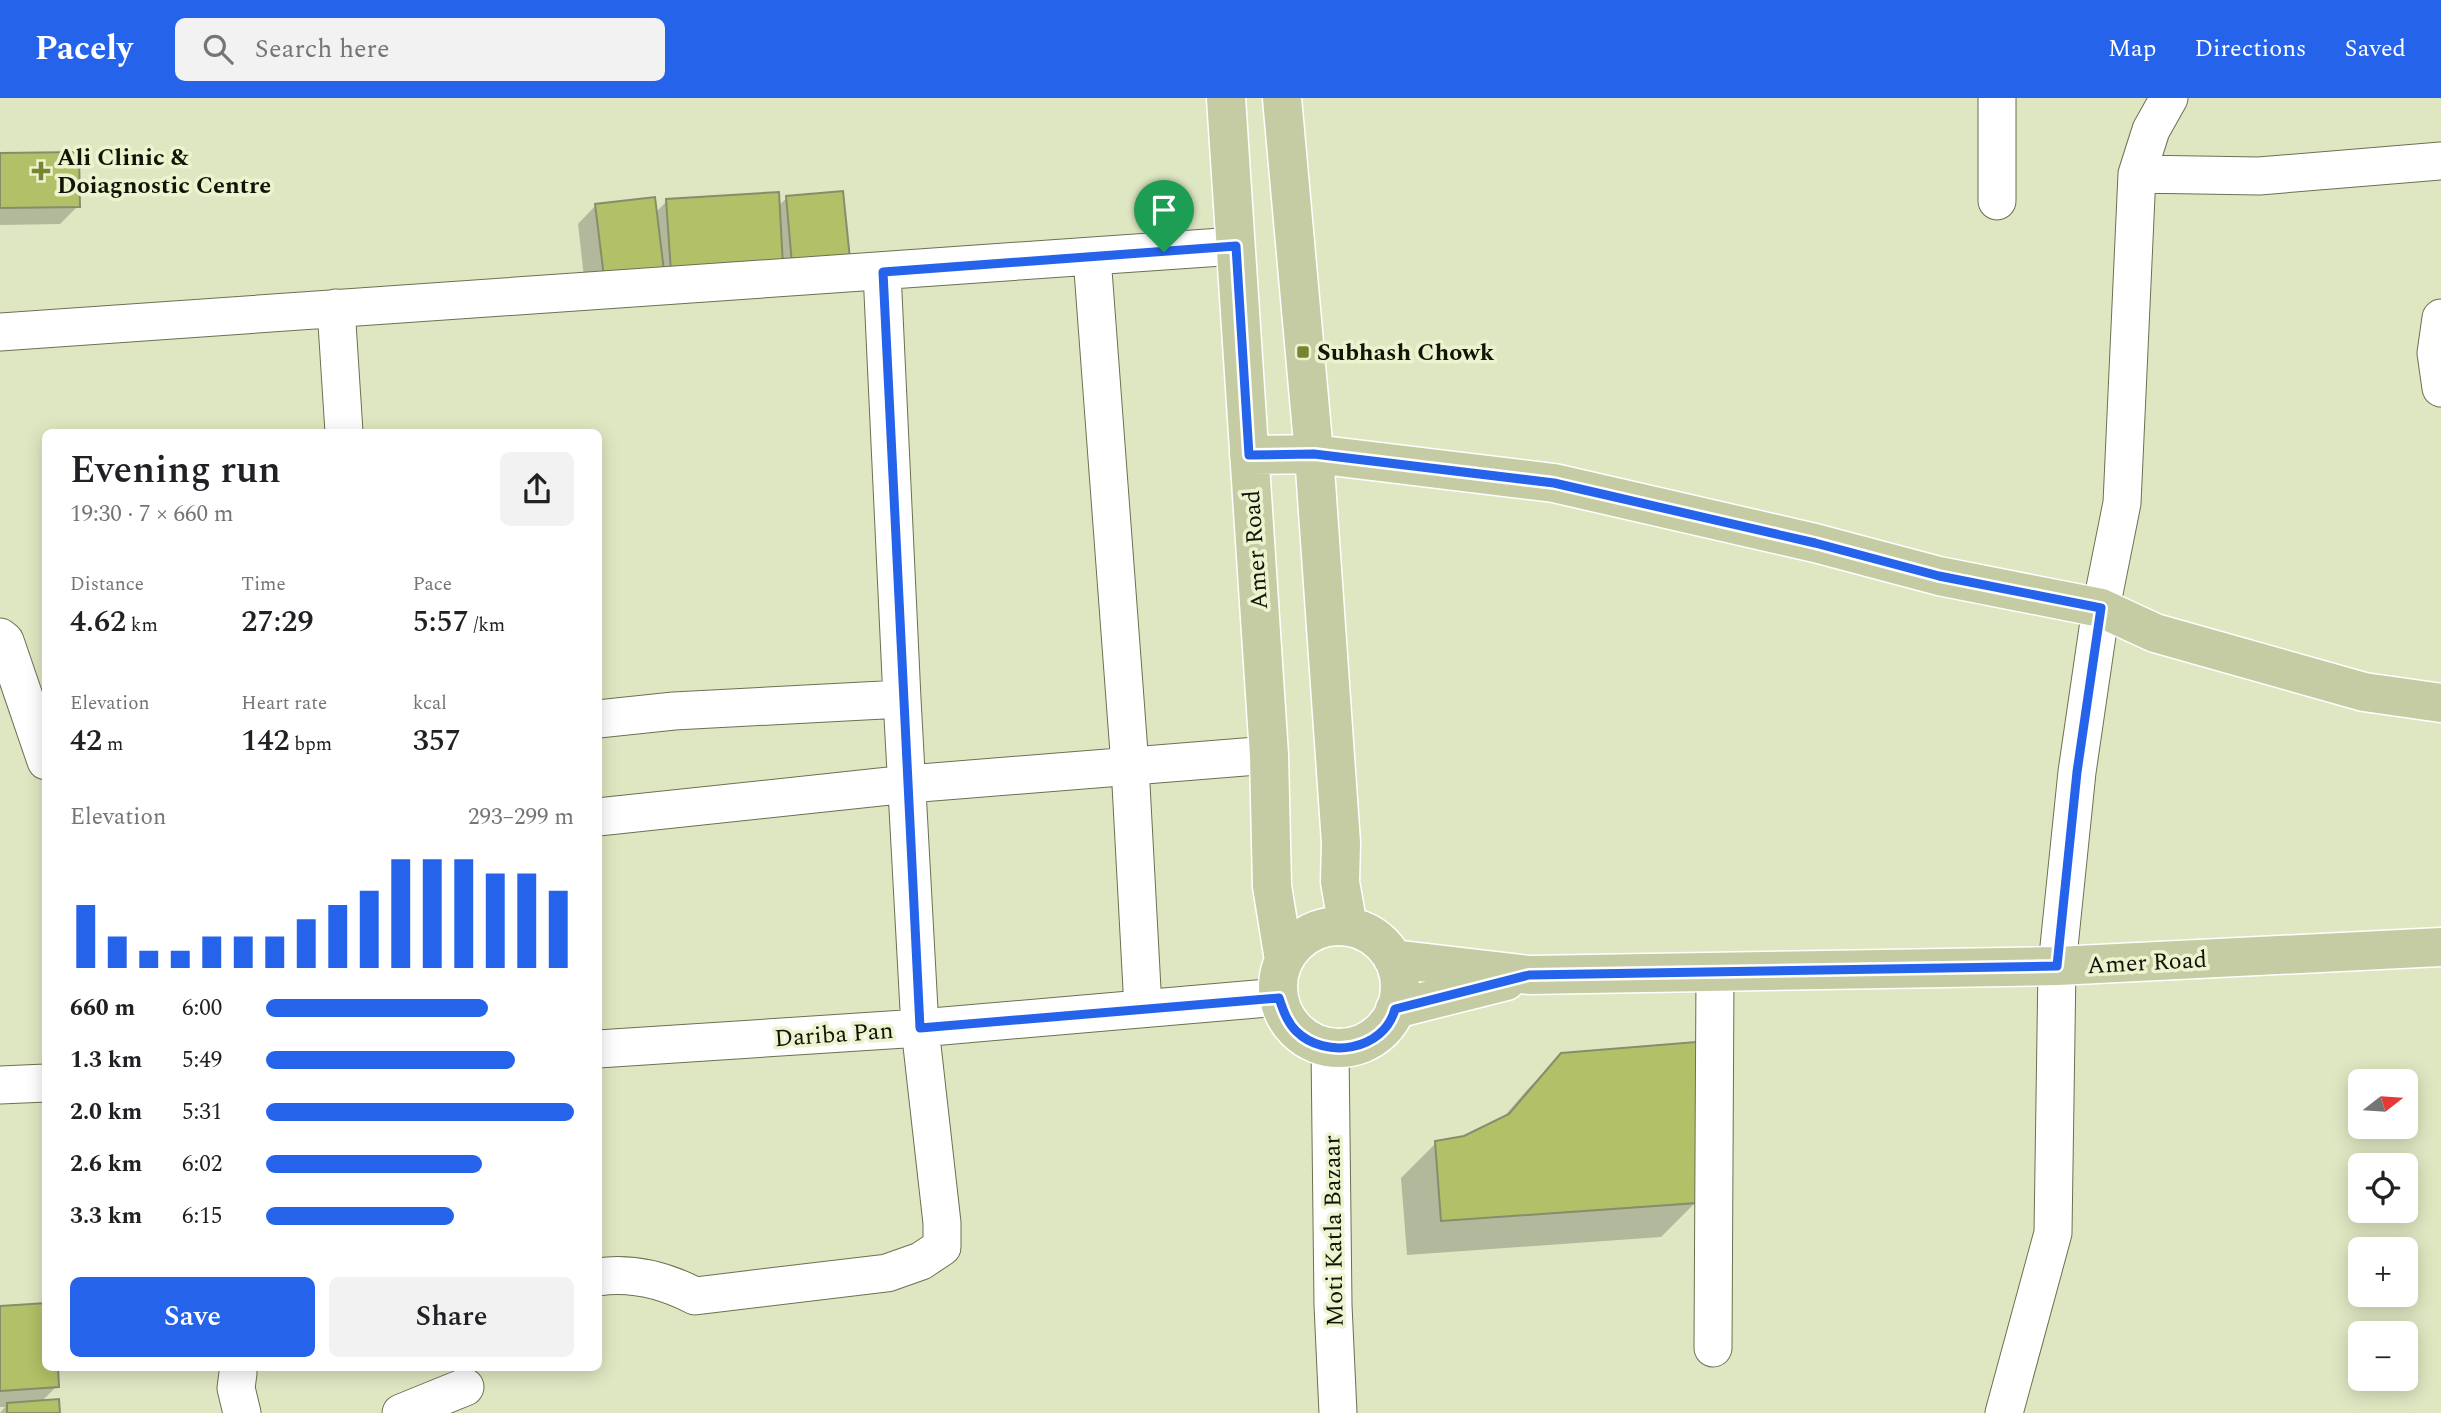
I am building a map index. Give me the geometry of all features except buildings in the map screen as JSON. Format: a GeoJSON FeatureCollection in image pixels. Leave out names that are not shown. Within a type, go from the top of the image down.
{"type":"FeatureCollection","features":[{"type":"Feature","properties":{"kind":"main road","name":"Amer Road"},"geometry":{"type":"LineString","coordinates":[[1226,98],[1269,755],[1272,886],[1284,960]]}},
{"type":"Feature","properties":{"kind":"main road"},"geometry":{"type":"LineString","coordinates":[[1282,98],[1314,454],[1341,842],[1340,882],[1348,927]]}},
{"type":"Feature","properties":{"kind":"main road"},"geometry":{"type":"LineString","coordinates":[[1249,455],[1314,454],[1554,483],[1815,543],[1939,576],[2101,608],[2155,633],[2351,688],[2441,703]]}},
{"type":"Feature","properties":{"kind":"main road"},"geometry":{"type":"LineString","coordinates":[[1328,927],[1348,927],[1366,933],[1381,944],[1393,959],[1399,977],[1399,996],[1395,1009],[1382,1030],[1367,1042],[1349,1048],[1329,1048],[1311,1043],[1296,1031],[1285,1016],[1279,998],[1278,978],[1284,960],[1295,944],[1310,933],[1328,927]]}},
{"type":"Feature","properties":{"kind":"main road","name":"Amer Road"},"geometry":{"type":"LineString","coordinates":[[1393,959],[1529,975],[2057,966],[2441,947]]}},
{"type":"Feature","properties":{"kind":"main road"},"geometry":{"type":"LineString","coordinates":[[1395,1009],[1529,975]]}},
{"type":"Feature","properties":{"kind":"street"},"geometry":{"type":"LineString","coordinates":[[1997,98],[1997,201]]}},
{"type":"Feature","properties":{"kind":"street"},"geometry":{"type":"LineString","coordinates":[[2004,1413],[2053,1233],[2057,966],[2077,772],[2101,608],[2122,503],[2137,174],[2151,130],[2169,98]]}},
{"type":"Feature","properties":{"kind":"street"},"geometry":{"type":"LineString","coordinates":[[2137,174],[2259,177],[2441,161]]}},
{"type":"Feature","properties":{"kind":"street"},"geometry":{"type":"LineString","coordinates":[[0,332],[1236,246]]}},
{"type":"Feature","properties":{"kind":"street"},"geometry":{"type":"LineString","coordinates":[[1092,257],[1130,766],[1143,1008]]}},
{"type":"Feature","properties":{"kind":"street"},"geometry":{"type":"LineString","coordinates":[[602,1276],[648,1278],[673,1285],[695,1296],[887,1273],[921,1261],[942,1247],[942,1223],[920,1028],[883,272]]}},
{"type":"Feature","properties":{"kind":"street"},"geometry":{"type":"LineString","coordinates":[[336,308],[344,429]]}},
{"type":"Feature","properties":{"kind":"street"},"geometry":{"type":"LineString","coordinates":[[2441,318],[2435,354],[2441,388]]}},
{"type":"Feature","properties":{"kind":"street"},"geometry":{"type":"LineString","coordinates":[[0,637],[5,641],[42,749]]}},
{"type":"Feature","properties":{"kind":"street"},"geometry":{"type":"LineString","coordinates":[[602,719],[674,711],[902,699]]}},
{"type":"Feature","properties":{"kind":"street"},"geometry":{"type":"LineString","coordinates":[[602,817],[908,783],[1269,755]]}},
{"type":"Feature","properties":{"kind":"street"},"geometry":{"type":"LineString","coordinates":[[1713,1348],[1714,972]]}},
{"type":"Feature","properties":{"kind":"street","name":"Dariba Pan"},"geometry":{"type":"LineString","coordinates":[[602,1049],[920,1028],[1279,998]]}},
{"type":"Feature","properties":{"kind":"street","name":"Moti Katla Bazaar"},"geometry":{"type":"LineString","coordinates":[[1329,1048],[1333,1305],[1338,1413]]}},
{"type":"Feature","properties":{"kind":"street"},"geometry":{"type":"LineString","coordinates":[[0,1085],[42,1083]]}},
{"type":"Feature","properties":{"kind":"street"},"geometry":{"type":"LineString","coordinates":[[238,1373],[236,1388],[242,1413]]}},
{"type":"Feature","properties":{"kind":"street"},"geometry":{"type":"LineString","coordinates":[[401,1413],[466,1389]]}},
{"type":"Feature","properties":{"kind":"place","name":"Ali Clinic & Doiagnostic Centre"},"geometry":{"type":"Point","coordinates":[41,171]}},
{"type":"Feature","properties":{"kind":"place","name":"Subhash Chowk"},"geometry":{"type":"Point","coordinates":[1303,352]}},
{"type":"Feature","properties":{"kind":"route"},"geometry":{"type":"LineString","coordinates":[[1236,246],[1249,455],[1314,454],[1554,483],[1815,543],[1939,576],[2101,608],[2077,772],[2057,966],[1529,975],[1395,1009],[1382,1030],[1367,1042],[1349,1048],[1329,1048],[1311,1043],[1296,1031],[1285,1016],[1279,998],[920,1028],[883,272],[1164,252],[1236,246]]}}]}
